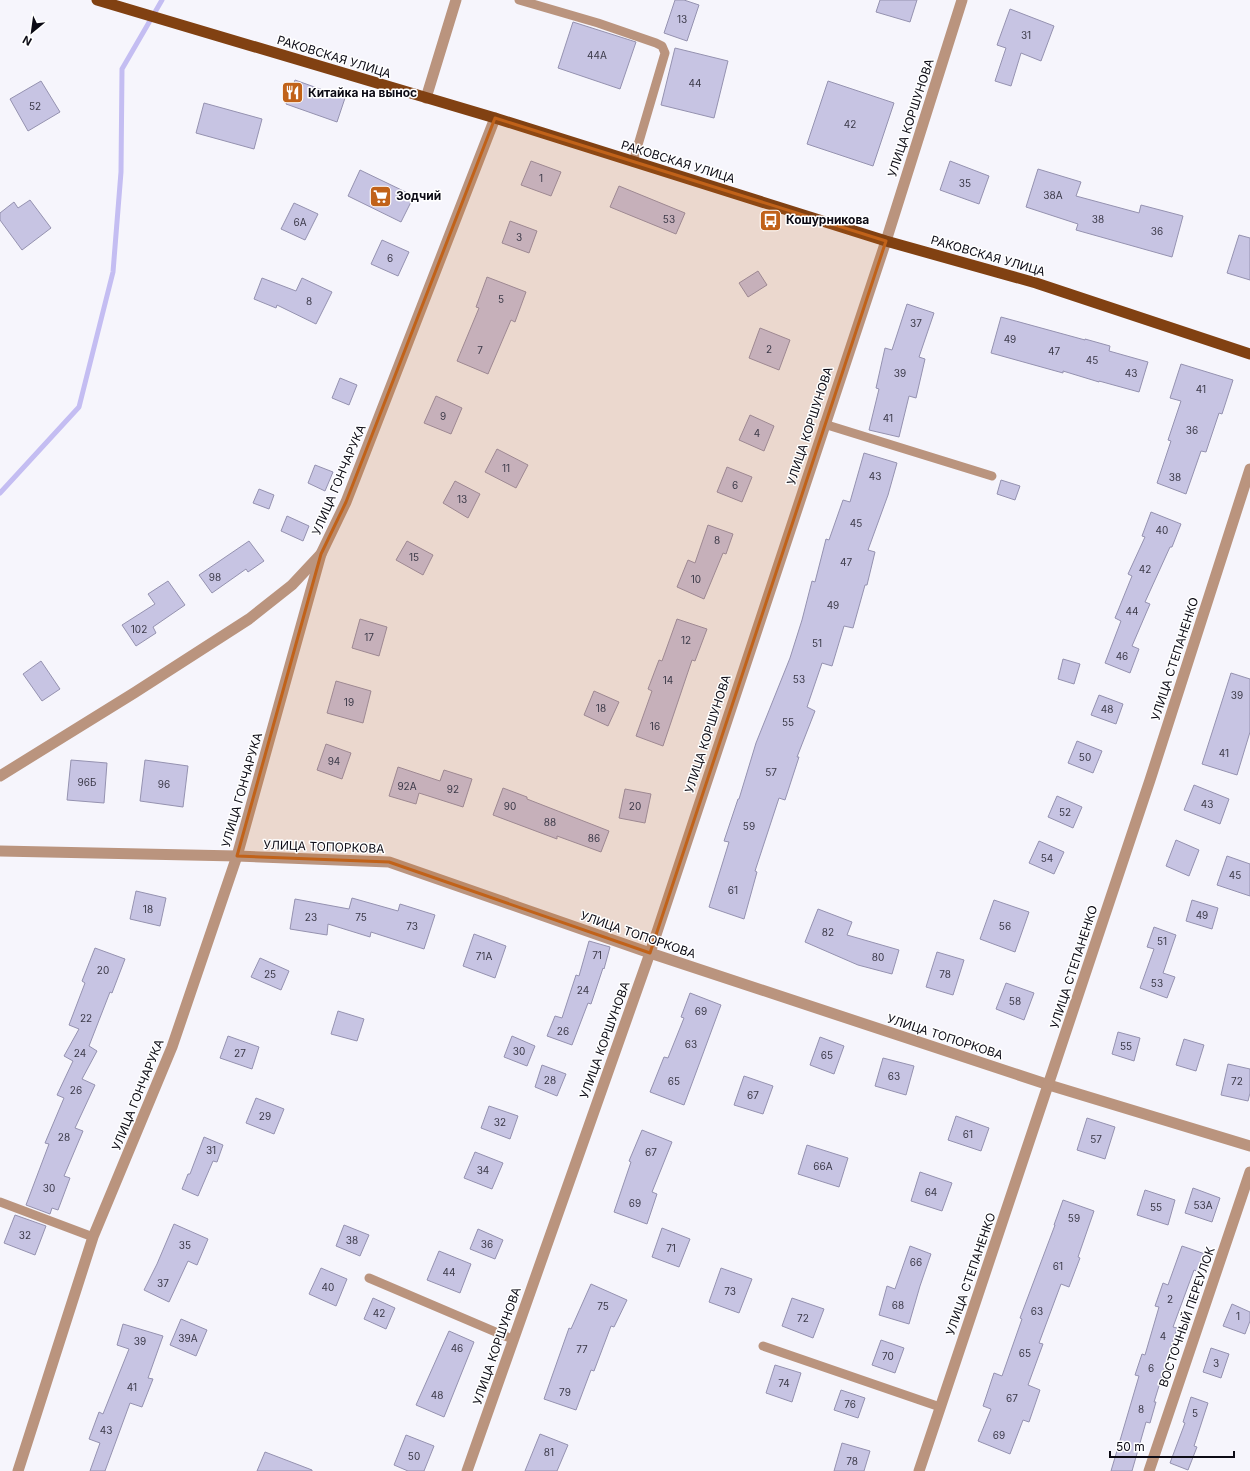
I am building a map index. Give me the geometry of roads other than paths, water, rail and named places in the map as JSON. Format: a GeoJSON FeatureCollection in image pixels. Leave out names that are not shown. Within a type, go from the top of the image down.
{"type":"FeatureCollection","features":[{"type":"Feature","properties":{"kind":"main road","name":"РАКОВСКАЯ УЛИЦА"},"geometry":{"type":"LineString","coordinates":[[97,0],[495,118],[886,241],[1036,283],[1250,354]]}},
{"type":"Feature","properties":{"kind":"street"},"geometry":{"type":"LineString","coordinates":[[426,98],[456,0]]}},
{"type":"Feature","properties":{"kind":"street","name":"УЛИЦА КОРШУНОВА"},"geometry":{"type":"LineString","coordinates":[[467,1471],[512,1339],[650,953],[824,424],[886,241],[962,0]]}},
{"type":"Feature","properties":{"kind":"street","name":"УЛИЦА ГОНЧАРУКА"},"geometry":{"type":"LineString","coordinates":[[18,1471],[93,1237],[172,1047],[237,856],[321,554],[346,502],[495,118]]}},
{"type":"Feature","properties":{"kind":"street","name":"УЛИЦА СТЕПАНЕНКО"},"geometry":{"type":"LineString","coordinates":[[919,1471],[1150,780],[1250,469]]}},
{"type":"Feature","properties":{"kind":"street"},"geometry":{"type":"LineString","coordinates":[[0,776],[134,693],[249,619],[292,585],[321,554]]}},
{"type":"Feature","properties":{"kind":"street","name":"УЛИЦА ТОПОРКОВА"},"geometry":{"type":"LineString","coordinates":[[0,851],[237,856],[389,862],[650,953],[1049,1084],[1250,1146]]}},
{"type":"Feature","properties":{"kind":"street","name":"ВОСТОЧНЫЙ ПЕРЕУЛОК"},"geometry":{"type":"LineString","coordinates":[[1149,1471],[1250,1172]]}},
{"type":"Feature","properties":{"kind":"lane"},"geometry":{"type":"LineString","coordinates":[[519,0],[598,24],[662,46],[665,52],[633,162]]}},
{"type":"Feature","properties":{"kind":"lane"},"geometry":{"type":"LineString","coordinates":[[824,424],[992,476]]}},
{"type":"Feature","properties":{"kind":"lane"},"geometry":{"type":"LineString","coordinates":[[0,1202],[93,1237]]}},
{"type":"Feature","properties":{"kind":"lane"},"geometry":{"type":"LineString","coordinates":[[369,1278],[512,1339]]}},
{"type":"Feature","properties":{"kind":"lane"},"geometry":{"type":"LineString","coordinates":[[763,1346],[940,1407]]}},
{"type":"Feature","properties":{"kind":"waterway"},"geometry":{"type":"LineString","coordinates":[[0,493],[79,407],[113,272],[121,172],[122,69],[162,0]]}},
{"type":"Feature","properties":{"kind":"place","name":"Китайка на вынос"},"geometry":{"type":"Point","coordinates":[292,93]}},
{"type":"Feature","properties":{"kind":"place","name":"Зодчий"},"geometry":{"type":"Point","coordinates":[381,196]}},
{"type":"Feature","properties":{"kind":"place","name":"Кошурникова"},"geometry":{"type":"Point","coordinates":[771,220]}}]}
